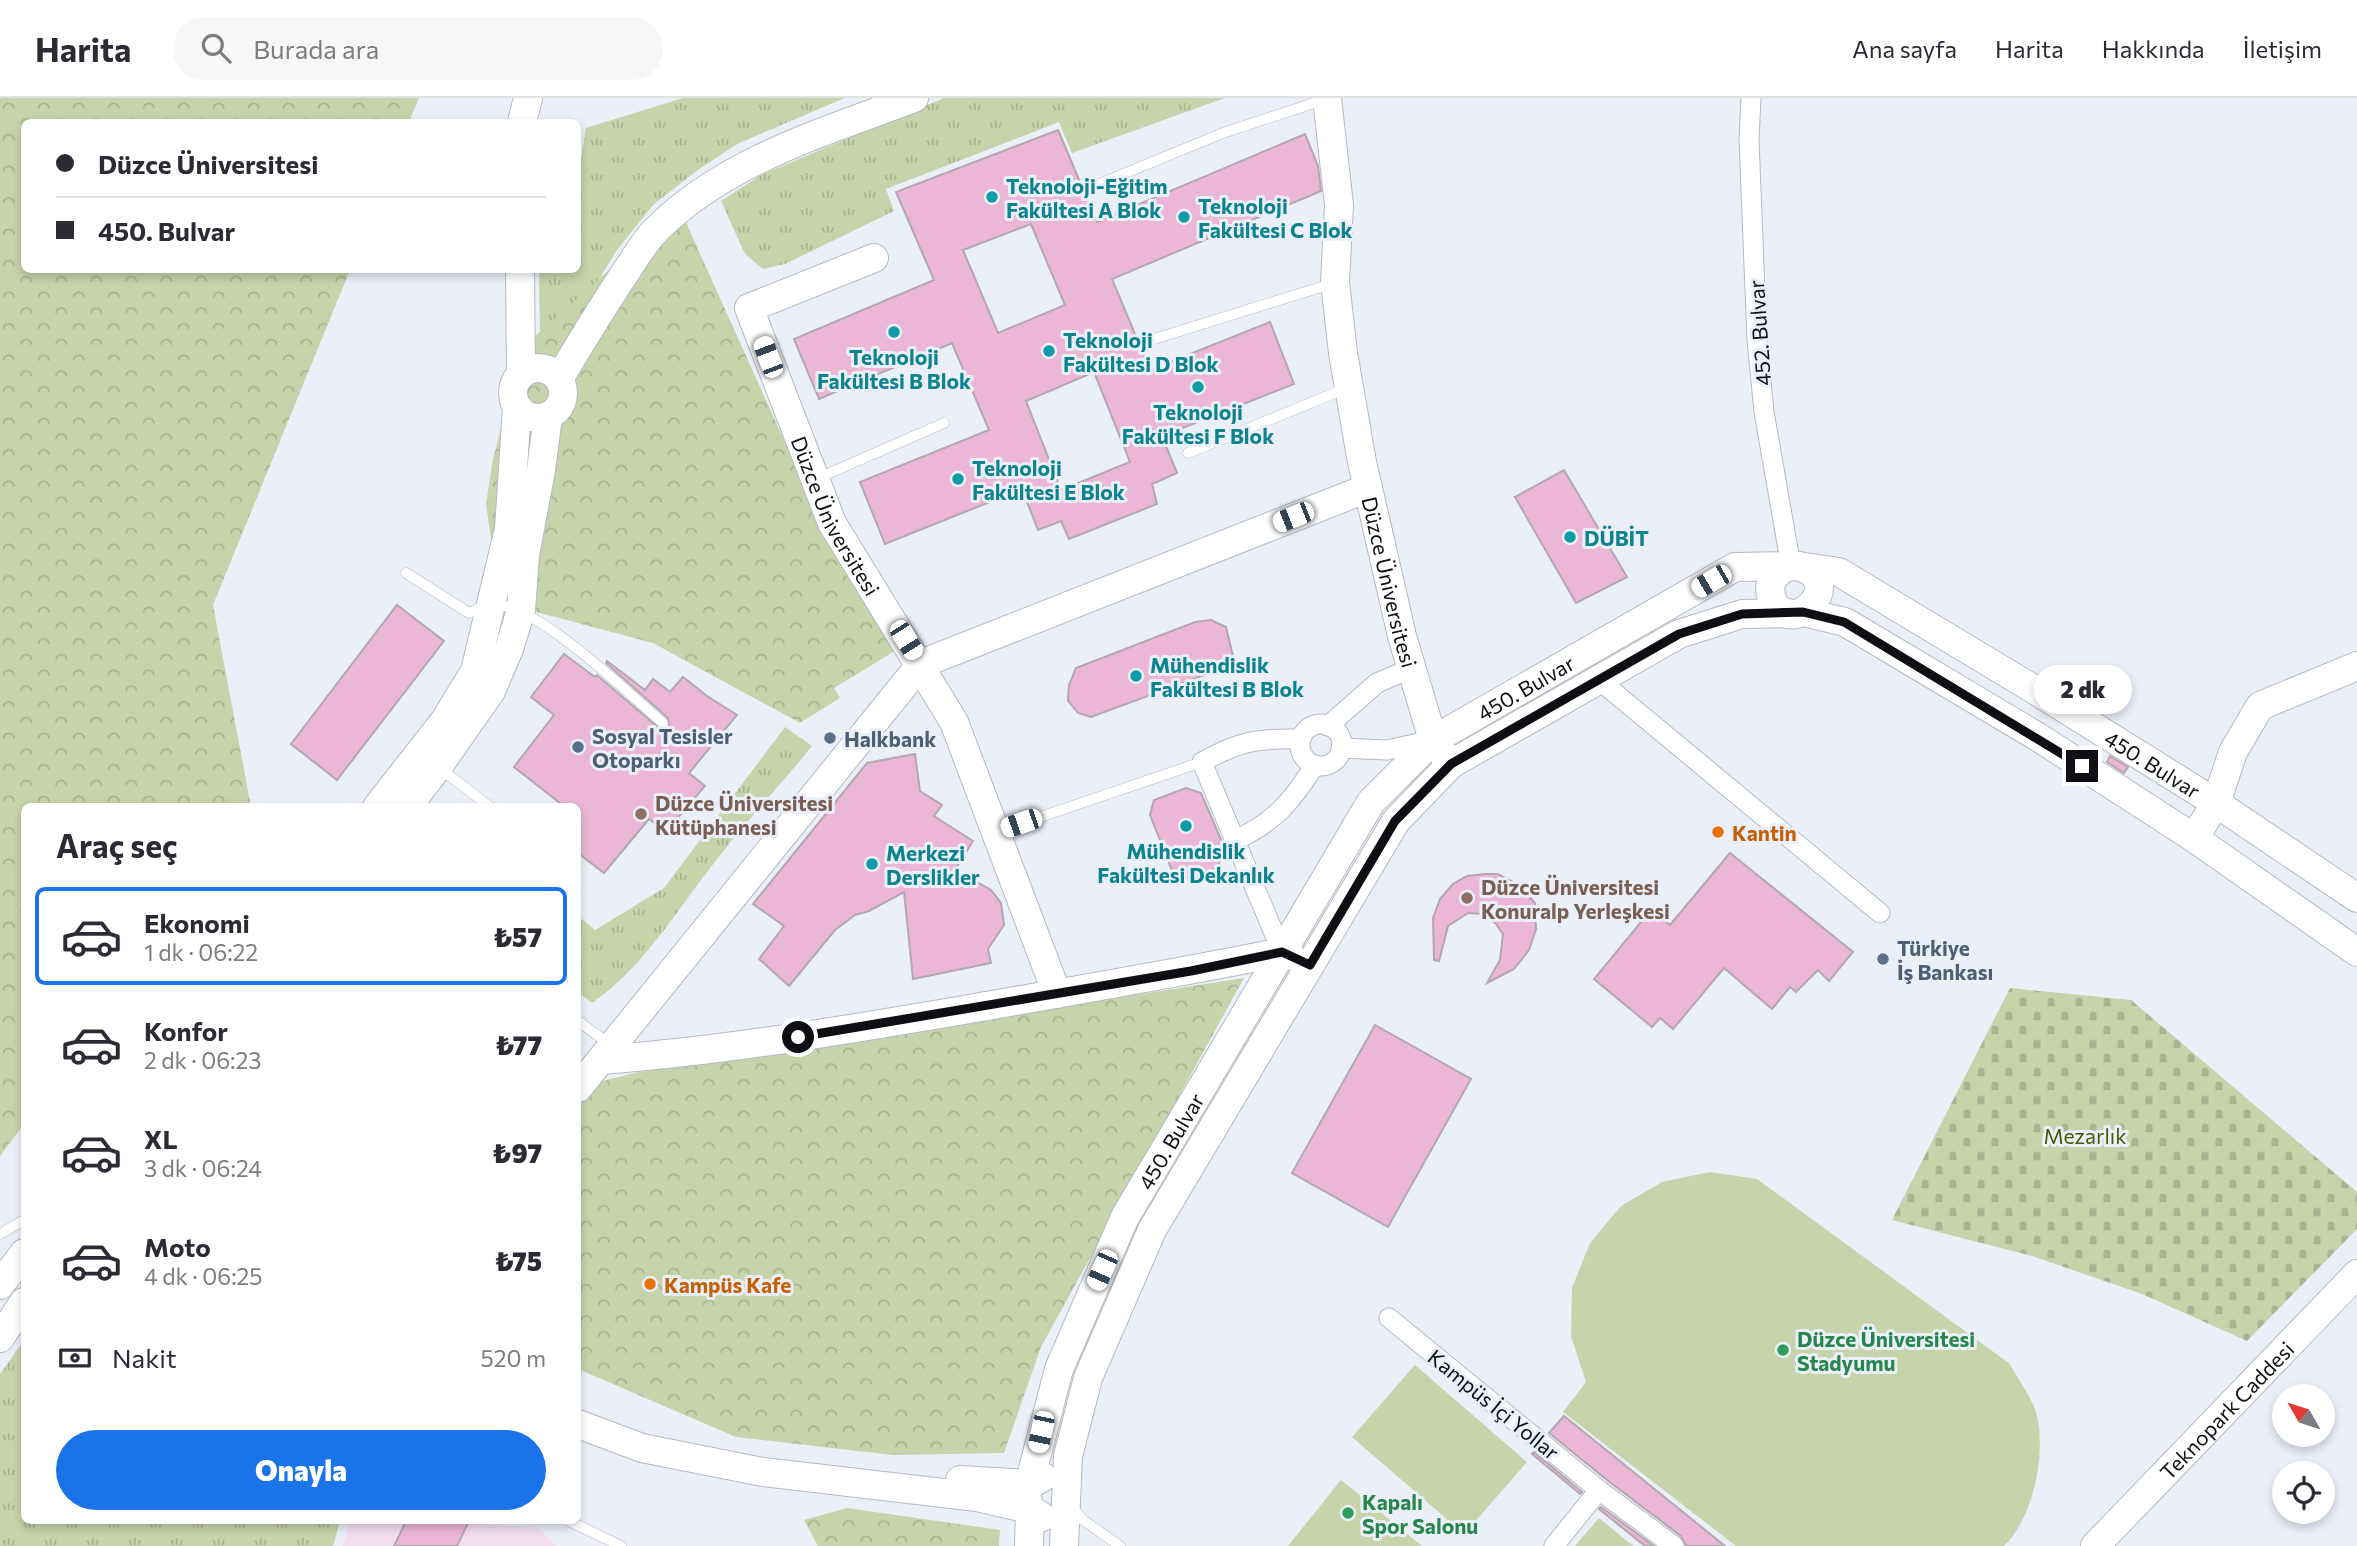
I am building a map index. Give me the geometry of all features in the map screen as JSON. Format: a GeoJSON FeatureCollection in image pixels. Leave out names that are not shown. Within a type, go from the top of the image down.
{"type":"FeatureCollection","features":[{"type":"Feature","properties":{"kind":"street"},"geometry":{"type":"LineString","coordinates":[[523,119],[528,98]]}},
{"type":"Feature","properties":{"kind":"street"},"geometry":{"type":"LineString","coordinates":[[559,379],[600,310],[652,233],[679,208],[725,177],[775,152],[914,98]]}},
{"type":"Feature","properties":{"kind":"street","name":"452. Bulvar"},"geometry":{"type":"LineString","coordinates":[[1751,98],[1749,140],[1757,340],[1764,412],[1795,566]]}},
{"type":"Feature","properties":{"kind":"street","name":"Düzce Üniversitesi"},"geometry":{"type":"LineString","coordinates":[[1327,99],[1339,205],[1335,282],[1349,387],[1368,488],[1412,668],[1433,740],[1451,764]]}},
{"type":"Feature","properties":{"kind":"street","name":"Düzce Üniversitesi"},"geometry":{"type":"LineString","coordinates":[[873,258],[749,308],[832,523],[954,722],[1057,994]]}},
{"type":"Feature","properties":{"kind":"street"},"geometry":{"type":"LineString","coordinates":[[409,803],[445,720],[475,671],[509,529],[517,407],[513,390],[521,375],[520,273]]}},
{"type":"Feature","properties":{"kind":"street"},"geometry":{"type":"LineString","coordinates":[[381,803],[429,760],[491,691],[509,649],[520,610],[525,555],[548,416],[561,404],[562,387],[553,373],[537,368],[521,375]]}},
{"type":"Feature","properties":{"kind":"street"},"geometry":{"type":"LineString","coordinates":[[517,407],[531,416],[548,416]]}},
{"type":"Feature","properties":{"kind":"street"},"geometry":{"type":"LineString","coordinates":[[581,1084],[920,664],[1368,488]]}},
{"type":"Feature","properties":{"kind":"street"},"geometry":{"type":"LineString","coordinates":[[1795,566],[1775,574],[1770,590],[1775,605],[1796,613]]}},
{"type":"Feature","properties":{"kind":"street","name":"450. Bulvar"},"geometry":{"type":"LineString","coordinates":[[1029,1546],[1030,1496],[1041,1432],[1059,1369],[1125,1216],[1371,802],[1433,740],[1735,567],[1795,566],[1839,572],[2216,803],[2357,898]]}},
{"type":"Feature","properties":{"kind":"street","name":"450. Bulvar"},"geometry":{"type":"LineString","coordinates":[[1064,1546],[1068,1457],[1088,1378],[1152,1230],[1395,821],[1451,764],[1679,634],[1742,614],[1796,613],[1844,622],[2038,737],[2194,838],[2357,952]]}},
{"type":"Feature","properties":{"kind":"street"},"geometry":{"type":"LineString","coordinates":[[2194,838],[2216,803],[2233,752],[2260,706],[2357,666]]}},
{"type":"Feature","properties":{"kind":"street"},"geometry":{"type":"LineString","coordinates":[[1328,726],[1377,683],[1412,668]]}},
{"type":"Feature","properties":{"kind":"street"},"geometry":{"type":"LineString","coordinates":[[1599,680],[1880,913]]}},
{"type":"Feature","properties":{"kind":"street"},"geometry":{"type":"LineString","coordinates":[[1322,724],[1328,726],[1339,735],[1339,755],[1329,764],[1315,765],[1304,758],[1301,739],[1309,728],[1322,724]]}},
{"type":"Feature","properties":{"kind":"street"},"geometry":{"type":"LineString","coordinates":[[1282,952],[1202,762],[1230,746],[1263,738],[1301,739]]}},
{"type":"Feature","properties":{"kind":"street"},"geometry":{"type":"LineString","coordinates":[[1341,748],[1387,750],[1433,740]]}},
{"type":"Feature","properties":{"kind":"street"},"geometry":{"type":"LineString","coordinates":[[1235,840],[1259,829],[1294,797],[1315,765]]}},
{"type":"Feature","properties":{"kind":"street"},"geometry":{"type":"LineString","coordinates":[[607,1053],[647,1057],[853,1029],[1191,971],[1282,952],[1310,965]]}},
{"type":"Feature","properties":{"kind":"street"},"geometry":{"type":"LineString","coordinates":[[0,1285],[21,1256]]}},
{"type":"Feature","properties":{"kind":"street","name":"Teknopark Caddesi"},"geometry":{"type":"LineString","coordinates":[[2095,1546],[2357,1274]]}},
{"type":"Feature","properties":{"kind":"street"},"geometry":{"type":"LineString","coordinates":[[0,1338],[21,1306]]}},
{"type":"Feature","properties":{"kind":"street","name":"Kampüs İçi Yollar"},"geometry":{"type":"LineString","coordinates":[[1389,1318],[1599,1490],[1674,1546]]}},
{"type":"Feature","properties":{"kind":"street"},"geometry":{"type":"LineString","coordinates":[[581,1407],[650,1434],[794,1461],[940,1479],[1030,1496]]}},
{"type":"Feature","properties":{"kind":"street"},"geometry":{"type":"LineString","coordinates":[[581,1425],[642,1448],[763,1472],[976,1497],[1030,1496]]}},
{"type":"Feature","properties":{"kind":"street"},"geometry":{"type":"LineString","coordinates":[[1030,1496],[1036,1479],[1048,1476],[1060,1482],[1066,1496]]}},
{"type":"Feature","properties":{"kind":"street"},"geometry":{"type":"LineString","coordinates":[[1554,1546],[1599,1490]]}},
{"type":"Feature","properties":{"kind":"lane"},"geometry":{"type":"LineString","coordinates":[[1094,186],[1223,133],[1327,99]]}},
{"type":"Feature","properties":{"kind":"lane"},"geometry":{"type":"LineString","coordinates":[[1151,340],[1335,282]]}},
{"type":"Feature","properties":{"kind":"lane"},"geometry":{"type":"LineString","coordinates":[[1188,453],[1349,387]]}},
{"type":"Feature","properties":{"kind":"lane"},"geometry":{"type":"LineString","coordinates":[[815,479],[944,423]]}},
{"type":"Feature","properties":{"kind":"lane"},"geometry":{"type":"LineString","coordinates":[[406,573],[469,613],[492,604],[520,610],[553,631],[663,723]]}},
{"type":"Feature","properties":{"kind":"lane"},"geometry":{"type":"LineString","coordinates":[[429,760],[485,803]]}},
{"type":"Feature","properties":{"kind":"lane"},"geometry":{"type":"LineString","coordinates":[[996,832],[1202,762]]}},
{"type":"Feature","properties":{"kind":"lane"},"geometry":{"type":"LineString","coordinates":[[581,1024],[607,1053]]}},
{"type":"Feature","properties":{"kind":"lane"},"geometry":{"type":"LineString","coordinates":[[0,1234],[21,1222]]}},
{"type":"Feature","properties":{"kind":"lane"},"geometry":{"type":"LineString","coordinates":[[1066,1496],[1083,1520],[1120,1546]]}},
{"type":"Feature","properties":{"kind":"lane"},"geometry":{"type":"LineString","coordinates":[[575,1524],[621,1546]]}},
{"type":"Feature","properties":{"kind":"shaded area"},"geometry":{"type":"Polygon","coordinates":[[[349,1524],[478,1524],[537,1528],[557,1546],[343,1546],[349,1524]]]}},
{"type":"Feature","properties":{"kind":"green space"},"geometry":{"type":"Polygon","coordinates":[[[0,98],[419,98],[410,119],[21,119],[21,273],[349,273],[213,605],[250,803],[21,803],[21,1128],[0,1156],[0,98]]]}},
{"type":"Feature","properties":{"kind":"green space"},"geometry":{"type":"Polygon","coordinates":[[[683,98],[845,98],[737,144],[695,172],[653,205],[617,250],[591,292],[540,337],[539,273],[581,273],[581,159],[586,128],[683,98]]]}},
{"type":"Feature","properties":{"kind":"green space"},"geometry":{"type":"Polygon","coordinates":[[[944,98],[1225,98],[1072,153],[1059,122],[886,189],[894,211],[785,264],[763,269],[745,254],[721,201],[761,175],[944,98]]]}},
{"type":"Feature","properties":{"kind":"green space"},"geometry":{"type":"Polygon","coordinates":[[[679,207],[815,509],[898,649],[834,688],[840,698],[800,723],[653,643],[525,609],[493,552],[486,504],[493,459],[522,348],[679,207]]]}},
{"type":"Feature","properties":{"kind":"green space"},"geometry":{"type":"Polygon","coordinates":[[[785,727],[812,746],[733,839],[646,952],[611,988],[592,1003],[581,994],[581,918],[595,930],[664,888],[785,727]]]}},
{"type":"Feature","properties":{"kind":"green space"},"geometry":{"type":"Polygon","coordinates":[[[1244,978],[1041,1347],[1004,1453],[893,1455],[736,1437],[581,1370],[581,1101],[603,1081],[639,1072],[1244,978]]]}},
{"type":"Feature","properties":{"kind":"green space","name":"Mezarlık"},"geometry":{"type":"Polygon","coordinates":[[[2010,988],[2131,1000],[2357,1192],[2357,1229],[2247,1341],[2142,1294],[2032,1256],[1892,1220],[2010,988]]]}},
{"type":"Feature","properties":{"kind":"green space","name":"Düzce Üniversitesi Stadyumu"},"geometry":{"type":"Polygon","coordinates":[[[1710,1172],[1757,1179],[2010,1364],[2034,1407],[2040,1441],[2031,1500],[2015,1534],[2004,1546],[1736,1546],[1563,1412],[1586,1382],[1571,1336],[1572,1288],[1590,1243],[1621,1206],[1662,1182],[1710,1172]]]}},
{"type":"Feature","properties":{"kind":"green space"},"geometry":{"type":"Polygon","coordinates":[[[21,1344],[21,1524],[339,1524],[333,1546],[0,1546],[0,1374],[21,1344]]]}},
{"type":"Feature","properties":{"kind":"green space"},"geometry":{"type":"Polygon","coordinates":[[[1415,1365],[1527,1462],[1464,1534],[1352,1437],[1415,1365]]]}},
{"type":"Feature","properties":{"kind":"green space","name":"Kapalı Spor Salonu"},"geometry":{"type":"Polygon","coordinates":[[[1341,1480],[1422,1546],[1288,1546],[1341,1480]]]}},
{"type":"Feature","properties":{"kind":"green space"},"geometry":{"type":"Polygon","coordinates":[[[847,1508],[1000,1530],[999,1546],[818,1546],[804,1520],[847,1508]]]}},
{"type":"Feature","properties":{"kind":"green space"},"geometry":{"type":"Polygon","coordinates":[[[1599,1518],[1633,1546],[1575,1546],[1599,1518]]]}},
{"type":"Feature","properties":{"kind":"building"},"geometry":{"type":"Polygon","coordinates":[[[1058,130],[1097,222],[1305,134],[1318,166],[1321,191],[1112,279],[1150,370],[1270,322],[1294,384],[1162,436],[1177,473],[1152,484],[1157,504],[1069,539],[1061,521],[1038,530],[1022,489],[885,544],[860,482],[989,430],[952,343],[819,399],[794,339],[934,280],[896,192],[1058,130]],[[1031,224],[963,250],[998,333],[1065,305],[1031,224]],[[1094,372],[1026,401],[1061,490],[1130,462],[1094,372]]]}},
{"type":"Feature","properties":{"kind":"building","name":"DÜBİT"},"geometry":{"type":"Polygon","coordinates":[[[1564,470],[1627,577],[1576,603],[1515,497],[1564,470]]]}},
{"type":"Feature","properties":{"kind":"building"},"geometry":{"type":"Polygon","coordinates":[[[397,605],[444,641],[337,780],[291,744],[397,605]]]}},
{"type":"Feature","properties":{"kind":"building","name":"Mühendislik Fakültesi B Blok"},"geometry":{"type":"Polygon","coordinates":[[[1211,620],[1226,627],[1233,656],[1229,666],[1091,717],[1078,713],[1068,701],[1069,685],[1076,668],[1195,622],[1211,620]]]}},
{"type":"Feature","properties":{"kind":"building"},"geometry":{"type":"Polygon","coordinates":[[[564,654],[595,677],[597,675],[661,730],[669,727],[668,718],[606,663],[607,661],[645,690],[653,679],[670,692],[683,677],[737,715],[689,773],[705,786],[666,832],[649,819],[604,873],[581,855],[581,803],[560,803],[514,767],[554,715],[531,697],[564,654]]]}},
{"type":"Feature","properties":{"kind":"building","name":"Merkezi Derslikler"},"geometry":{"type":"Polygon","coordinates":[[[915,754],[920,791],[942,805],[934,816],[973,841],[951,876],[975,881],[991,890],[1001,903],[1004,925],[988,949],[991,963],[913,979],[904,892],[869,911],[855,915],[835,930],[789,986],[759,959],[784,926],[753,904],[867,763],[915,754]]]}},
{"type":"Feature","properties":{"kind":"building"},"geometry":{"type":"Polygon","coordinates":[[[2110,756],[2128,767],[2124,773],[2107,762],[2110,756]]]}},
{"type":"Feature","properties":{"kind":"building","name":"Mühendislik Fakültesi Dekanlık"},"geometry":{"type":"Polygon","coordinates":[[[1186,788],[1201,793],[1225,849],[1217,868],[1187,878],[1173,873],[1150,815],[1154,800],[1186,788]]]}},
{"type":"Feature","properties":{"kind":"building"},"geometry":{"type":"Polygon","coordinates":[[[1730,853],[1853,952],[1829,981],[1818,970],[1796,992],[1790,987],[1772,1009],[1724,968],[1673,1029],[1660,1018],[1652,1027],[1594,979],[1651,910],[1670,925],[1730,853]]]}},
{"type":"Feature","properties":{"kind":"building"},"geometry":{"type":"Polygon","coordinates":[[[1498,874],[1519,885],[1535,903],[1536,929],[1529,950],[1514,969],[1487,983],[1500,960],[1503,934],[1496,924],[1484,914],[1468,913],[1448,926],[1439,961],[1434,960],[1433,918],[1440,899],[1453,884],[1467,876],[1498,874]]]}},
{"type":"Feature","properties":{"kind":"building"},"geometry":{"type":"Polygon","coordinates":[[[1375,1025],[1471,1079],[1388,1227],[1292,1173],[1375,1025]]]}},
{"type":"Feature","properties":{"kind":"building"},"geometry":{"type":"Polygon","coordinates":[[[1564,1416],[1725,1546],[1686,1546],[1681,1536],[1549,1433],[1564,1416]]]}},
{"type":"Feature","properties":{"kind":"building"},"geometry":{"type":"Polygon","coordinates":[[[1534,1452],[1582,1492],[1580,1494],[1532,1454],[1534,1452]]]}},
{"type":"Feature","properties":{"kind":"building"},"geometry":{"type":"Polygon","coordinates":[[[1601,1507],[1654,1546],[1645,1546],[1599,1509],[1601,1507]]]}},
{"type":"Feature","properties":{"kind":"building"},"geometry":{"type":"Polygon","coordinates":[[[405,1524],[468,1524],[457,1546],[394,1546],[405,1524]]]}},
{"type":"Feature","properties":{"kind":"place","name":"Teknoloji-Eğitim Fakültesi A Blok"},"geometry":{"type":"Point","coordinates":[992,197]}},
{"type":"Feature","properties":{"kind":"place","name":"Teknoloji Fakültesi C Blok"},"geometry":{"type":"Point","coordinates":[1184,217]}},
{"type":"Feature","properties":{"kind":"place","name":"Teknoloji Fakültesi B Blok"},"geometry":{"type":"Point","coordinates":[894,332]}},
{"type":"Feature","properties":{"kind":"place","name":"Teknoloji Fakültesi D Blok"},"geometry":{"type":"Point","coordinates":[1049,351]}},
{"type":"Feature","properties":{"kind":"place","name":"Teknoloji Fakültesi F Blok"},"geometry":{"type":"Point","coordinates":[1198,387]}},
{"type":"Feature","properties":{"kind":"place","name":"Teknoloji Fakültesi E Blok"},"geometry":{"type":"Point","coordinates":[958,479]}},
{"type":"Feature","properties":{"kind":"place","name":"DÜBİT"},"geometry":{"type":"Point","coordinates":[1570,537]}},
{"type":"Feature","properties":{"kind":"place","name":"Mühendislik Fakültesi B Blok"},"geometry":{"type":"Point","coordinates":[1136,676]}},
{"type":"Feature","properties":{"kind":"place","name":"Halkbank"},"geometry":{"type":"Point","coordinates":[830,738]}},
{"type":"Feature","properties":{"kind":"place","name":"Sosyal Tesisler Otoparkı"},"geometry":{"type":"Point","coordinates":[578,747]}},
{"type":"Feature","properties":{"kind":"place","name":"Düzce Üniversitesi Kütüphanesi"},"geometry":{"type":"Point","coordinates":[641,814]}},
{"type":"Feature","properties":{"kind":"place","name":"Mühendislik Fakültesi Dekanlık"},"geometry":{"type":"Point","coordinates":[1186,826]}},
{"type":"Feature","properties":{"kind":"place","name":"Kantin"},"geometry":{"type":"Point","coordinates":[1718,832]}},
{"type":"Feature","properties":{"kind":"place","name":"Merkezi Derslikler"},"geometry":{"type":"Point","coordinates":[872,864]}},
{"type":"Feature","properties":{"kind":"place","name":"Düzce Üniversitesi Konuralp Yerleşkesi"},"geometry":{"type":"Point","coordinates":[1467,898]}},
{"type":"Feature","properties":{"kind":"place","name":"Türkiye İş Bankası"},"geometry":{"type":"Point","coordinates":[1883,959]}},
{"type":"Feature","properties":{"kind":"place","name":"Kampüs Kafe"},"geometry":{"type":"Point","coordinates":[650,1284]}},
{"type":"Feature","properties":{"kind":"place","name":"Düzce Üniversitesi Stadyumu"},"geometry":{"type":"Point","coordinates":[1783,1350]}},
{"type":"Feature","properties":{"kind":"place","name":"Kapalı Spor Salonu"},"geometry":{"type":"Point","coordinates":[1348,1513]}},
{"type":"Feature","properties":{"kind":"route"},"geometry":{"type":"LineString","coordinates":[[798,1037],[1191,971],[1282,952],[1310,965],[1395,821],[1451,764],[1679,634],[1742,614],[1803,612],[1844,622],[2082,766]]}}]}
